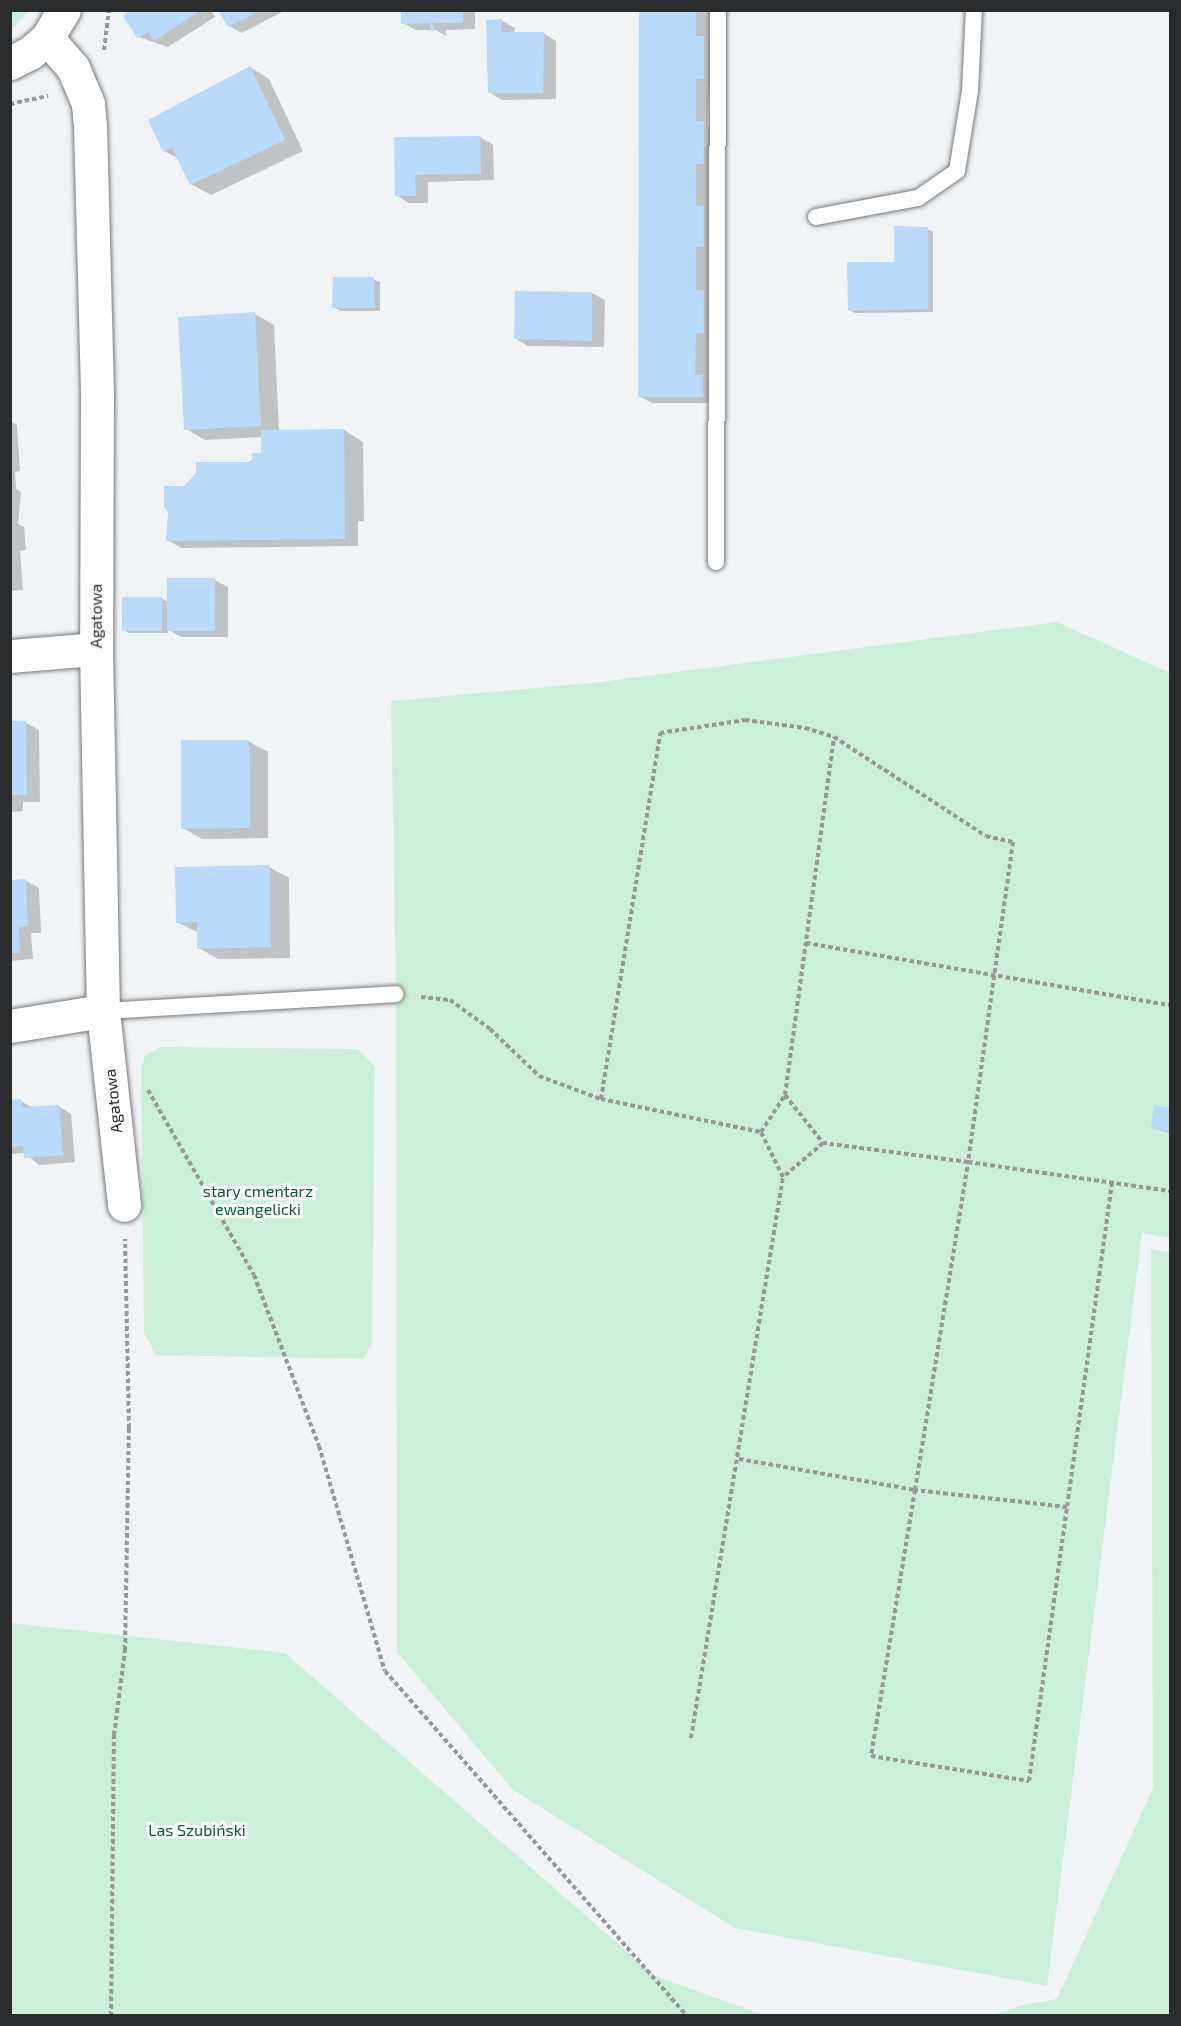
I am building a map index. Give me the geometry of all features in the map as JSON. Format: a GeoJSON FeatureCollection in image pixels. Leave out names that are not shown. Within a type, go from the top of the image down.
{"type":"FeatureCollection","features":[{"type":"Feature","properties":{"kind":"street"},"geometry":{"type":"LineString","coordinates":[[10,63],[30,53],[47,38],[64,10]]}},
{"type":"Feature","properties":{"kind":"street","name":"Agatowa"},"geometry":{"type":"LineString","coordinates":[[47,38],[73,68],[88,104],[97,396],[96,649],[103,1011],[124,1205]]}},
{"type":"Feature","properties":{"kind":"street"},"geometry":{"type":"LineString","coordinates":[[10,656],[96,649]]}},
{"type":"Feature","properties":{"kind":"street"},"geometry":{"type":"LineString","coordinates":[[10,1026],[103,1011]]}},
{"type":"Feature","properties":{"kind":"lane"},"geometry":{"type":"LineString","coordinates":[[716,562],[718,10]]}},
{"type":"Feature","properties":{"kind":"lane"},"geometry":{"type":"LineString","coordinates":[[816,218],[918,198],[957,171],[970,92],[974,10]]}},
{"type":"Feature","properties":{"kind":"lane"},"geometry":{"type":"LineString","coordinates":[[103,1011],[396,994]]}},
{"type":"Feature","properties":{"kind":"path"},"geometry":{"type":"LineString","coordinates":[[601,1099],[660,733],[745,720],[805,728],[834,737],[986,836],[1013,842],[968,1162],[871,1756],[1029,1781],[1112,1183]]}},
{"type":"Feature","properties":{"kind":"path"},"geometry":{"type":"LineString","coordinates":[[761,1132],[785,1095],[834,737]]}},
{"type":"Feature","properties":{"kind":"path"},"geometry":{"type":"LineString","coordinates":[[806,943],[1170,1005]]}},
{"type":"Feature","properties":{"kind":"path"},"geometry":{"type":"LineString","coordinates":[[396,994],[450,1000],[490,1029],[539,1076],[601,1099],[761,1132]]}},
{"type":"Feature","properties":{"kind":"path"},"geometry":{"type":"LineString","coordinates":[[143,1082],[254,1275],[319,1446],[385,1671],[687,2016]]}},
{"type":"Feature","properties":{"kind":"path"},"geometry":{"type":"LineString","coordinates":[[785,1095],[823,1143],[1170,1191]]}},
{"type":"Feature","properties":{"kind":"path"},"geometry":{"type":"LineString","coordinates":[[691,1738],[739,1459],[783,1177],[761,1132]]}},
{"type":"Feature","properties":{"kind":"path"},"geometry":{"type":"LineString","coordinates":[[783,1177],[823,1143]]}},
{"type":"Feature","properties":{"kind":"path"},"geometry":{"type":"LineString","coordinates":[[111,2016],[114,1735],[125,1650],[128,1510],[124,1205]]}},
{"type":"Feature","properties":{"kind":"path"},"geometry":{"type":"LineString","coordinates":[[739,1459],[915,1490],[1067,1507]]}},
{"type":"Feature","properties":{"kind":"green space"},"geometry":{"type":"Polygon","coordinates":[[[10,11],[29,11],[11,30],[10,11]]]}},
{"type":"Feature","properties":{"kind":"green space"},"geometry":{"type":"Polygon","coordinates":[[[1057,622],[1170,673],[1170,1238],[1142,1233],[1047,1986],[735,1928],[513,1790],[397,1652],[396,994],[391,701],[592,683],[1057,622]]]}},
{"type":"Feature","properties":{"kind":"green space","name":"stary cmentarz ewangelicki"},"geometry":{"type":"Polygon","coordinates":[[[160,1047],[358,1049],[375,1067],[372,1343],[364,1359],[156,1355],[144,1333],[141,1068],[145,1056],[160,1047]]]}},
{"type":"Feature","properties":{"kind":"green space"},"geometry":{"type":"Polygon","coordinates":[[[1151,1249],[1170,1252],[1170,2015],[993,2015],[1022,2005],[1057,1999],[1153,1788],[1151,1249]]]}},
{"type":"Feature","properties":{"kind":"green space","name":"Las Szubiński"},"geometry":{"type":"Polygon","coordinates":[[[11,1623],[285,1653],[655,1976],[764,2015],[11,2015],[11,1623]]]}},
{"type":"Feature","properties":{"kind":"building"},"geometry":{"type":"Polygon","coordinates":[[[131,10],[201,10],[154,41],[149,32],[137,38],[123,16],[131,10]]]}},
{"type":"Feature","properties":{"kind":"building"},"geometry":{"type":"Polygon","coordinates":[[[218,10],[262,10],[228,27],[218,10]]]}},
{"type":"Feature","properties":{"kind":"building"},"geometry":{"type":"Polygon","coordinates":[[[401,10],[463,10],[463,23],[433,23],[434,31],[431,31],[430,23],[401,24],[401,10]]]}},
{"type":"Feature","properties":{"kind":"building"},"geometry":{"type":"Polygon","coordinates":[[[639,10],[696,10],[696,36],[704,36],[704,79],[696,79],[696,121],[704,121],[704,164],[696,164],[696,206],[704,206],[704,247],[696,247],[696,290],[704,290],[704,333],[696,333],[695,375],[703,375],[703,397],[638,397],[639,10]]]}},
{"type":"Feature","properties":{"kind":"building"},"geometry":{"type":"Polygon","coordinates":[[[502,19],[501,32],[544,32],[543,93],[488,93],[486,20],[502,19]]]}},
{"type":"Feature","properties":{"kind":"building"},"geometry":{"type":"Polygon","coordinates":[[[250,66],[285,140],[190,185],[172,148],[163,152],[148,120],[250,66]]]}},
{"type":"Feature","properties":{"kind":"building"},"geometry":{"type":"Polygon","coordinates":[[[480,136],[481,174],[415,175],[416,196],[395,196],[394,137],[480,136]]]}},
{"type":"Feature","properties":{"kind":"building"},"geometry":{"type":"Polygon","coordinates":[[[894,226],[928,227],[928,309],[848,311],[847,262],[894,262],[894,226]]]}},
{"type":"Feature","properties":{"kind":"building"},"geometry":{"type":"Polygon","coordinates":[[[333,277],[374,277],[375,308],[332,308],[333,277]]]}},
{"type":"Feature","properties":{"kind":"building"},"geometry":{"type":"Polygon","coordinates":[[[515,291],[592,292],[592,341],[514,339],[515,291]]]}},
{"type":"Feature","properties":{"kind":"building"},"geometry":{"type":"Polygon","coordinates":[[[255,312],[261,426],[184,430],[178,317],[255,312]]]}},
{"type":"Feature","properties":{"kind":"building"},"geometry":{"type":"Polygon","coordinates":[[[344,429],[345,539],[166,541],[168,512],[164,507],[164,486],[184,486],[196,473],[196,462],[252,462],[252,453],[261,453],[261,430],[344,429]]]}},
{"type":"Feature","properties":{"kind":"building"},"geometry":{"type":"Polygon","coordinates":[[[167,578],[215,578],[215,631],[167,631],[167,578]]]}},
{"type":"Feature","properties":{"kind":"building"},"geometry":{"type":"Polygon","coordinates":[[[122,597],[162,597],[162,631],[122,631],[122,597]]]}},
{"type":"Feature","properties":{"kind":"building"},"geometry":{"type":"Polygon","coordinates":[[[10,721],[26,721],[27,795],[10,795],[10,721]]]}},
{"type":"Feature","properties":{"kind":"building"},"geometry":{"type":"Polygon","coordinates":[[[181,740],[249,740],[250,828],[181,829],[181,740]]]}},
{"type":"Feature","properties":{"kind":"building"},"geometry":{"type":"Polygon","coordinates":[[[270,865],[271,947],[197,949],[197,922],[176,923],[175,867],[270,865]]]}},
{"type":"Feature","properties":{"kind":"building"},"geometry":{"type":"Polygon","coordinates":[[[26,879],[28,926],[19,927],[20,953],[10,953],[10,880],[26,879]]]}},
{"type":"Feature","properties":{"kind":"building"},"geometry":{"type":"Polygon","coordinates":[[[21,1099],[22,1107],[59,1105],[63,1155],[24,1158],[23,1146],[10,1147],[10,1100],[21,1099]]]}},
{"type":"Feature","properties":{"kind":"building"},"geometry":{"type":"Polygon","coordinates":[[[1154,1105],[1170,1108],[1170,1132],[1151,1128],[1154,1105]]]}}]}
